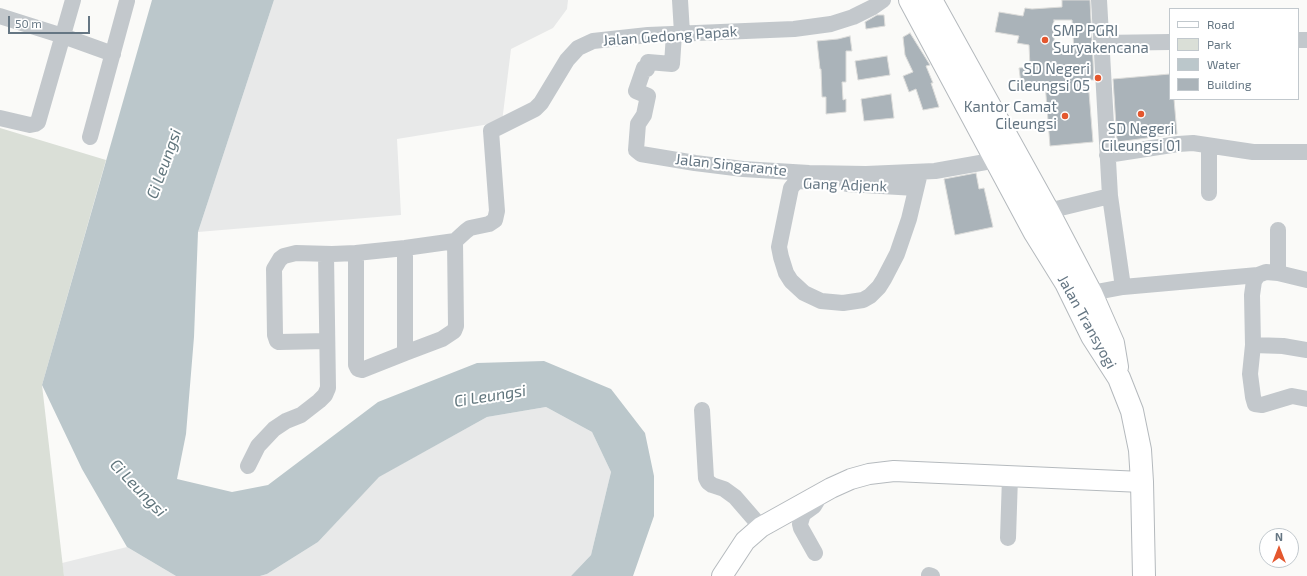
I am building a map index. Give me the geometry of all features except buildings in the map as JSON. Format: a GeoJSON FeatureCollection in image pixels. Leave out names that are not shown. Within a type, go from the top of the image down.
{"type":"FeatureCollection","features":[{"type":"Feature","properties":{"kind":"highway","name":"Jalan Transyogi"},"geometry":{"type":"LineString","coordinates":[[910,0],[1035,233],[1066,283],[1092,336],[1119,378]]}},
{"type":"Feature","properties":{"kind":"highway","name":"Jalan Transyogi"},"geometry":{"type":"LineString","coordinates":[[932,0],[1091,293],[1113,343],[1119,378]]}},
{"type":"Feature","properties":{"kind":"highway"},"geometry":{"type":"LineString","coordinates":[[1119,378],[1132,411],[1140,450],[1147,570]]}},
{"type":"Feature","properties":{"kind":"main road"},"geometry":{"type":"LineString","coordinates":[[722,576],[745,541],[761,527],[818,495],[851,479],[869,474],[894,471],[1142,482]]}},
{"type":"Feature","properties":{"kind":"street"},"geometry":{"type":"LineString","coordinates":[[0,118],[30,126],[38,122],[73,0]]}},
{"type":"Feature","properties":{"kind":"street"},"geometry":{"type":"LineString","coordinates":[[678,33],[680,0]]}},
{"type":"Feature","properties":{"kind":"street","name":"Jalan Gedong Papak"},"geometry":{"type":"LineString","coordinates":[[455,240],[470,228],[489,224],[495,220],[497,211],[491,131],[535,108],[541,103],[567,60],[578,48],[593,40],[678,33],[794,29],[832,24],[853,17],[883,0]]}},
{"type":"Feature","properties":{"kind":"street"},"geometry":{"type":"LineString","coordinates":[[1099,0],[1110,196],[1123,287]]}},
{"type":"Feature","properties":{"kind":"street"},"geometry":{"type":"LineString","coordinates":[[90,137],[127,1]]}},
{"type":"Feature","properties":{"kind":"street"},"geometry":{"type":"LineString","coordinates":[[0,16],[113,54]]}},
{"type":"Feature","properties":{"kind":"street","name":"Jalan Singarante"},"geometry":{"type":"LineString","coordinates":[[678,33],[672,64],[648,62],[647,69],[644,68],[636,91],[648,96],[644,115],[638,124],[636,150],[641,154],[695,163],[769,171],[866,174],[918,180],[957,168],[996,160]]}},
{"type":"Feature","properties":{"kind":"street"},"geometry":{"type":"LineString","coordinates":[[1101,43],[1169,42]]}},
{"type":"Feature","properties":{"kind":"street"},"geometry":{"type":"LineString","coordinates":[[1107,155],[1193,143],[1253,152],[1307,152]]}},
{"type":"Feature","properties":{"kind":"street"},"geometry":{"type":"LineString","coordinates":[[1209,146],[1209,193]]}},
{"type":"Feature","properties":{"kind":"street","name":"Gang Adjenk"},"geometry":{"type":"LineString","coordinates":[[918,180],[909,219],[897,254],[879,287],[870,296],[863,300],[843,303],[821,301],[804,293],[791,281],[786,273],[779,247],[787,205],[793,185],[796,182],[918,180]]}},
{"type":"Feature","properties":{"kind":"street"},"geometry":{"type":"LineString","coordinates":[[1048,212],[1110,196]]}},
{"type":"Feature","properties":{"kind":"street"},"geometry":{"type":"LineString","coordinates":[[1278,230],[1278,273]]}},
{"type":"Feature","properties":{"kind":"street"},"geometry":{"type":"LineString","coordinates":[[327,341],[277,341],[275,335],[274,279],[276,266],[284,256],[296,253],[356,253],[405,248],[455,240],[456,326],[454,331],[442,339],[362,370],[358,369],[356,366],[356,253]]}},
{"type":"Feature","properties":{"kind":"street"},"geometry":{"type":"LineString","coordinates":[[405,248],[405,353]]}},
{"type":"Feature","properties":{"kind":"street"},"geometry":{"type":"LineString","coordinates":[[248,466],[258,446],[274,429],[286,421],[302,414],[325,395],[328,388],[326,254]]}},
{"type":"Feature","properties":{"kind":"street"},"geometry":{"type":"LineString","coordinates":[[1091,293],[1123,287],[1258,275],[1266,272],[1278,273],[1307,280]]}},
{"type":"Feature","properties":{"kind":"street"},"geometry":{"type":"LineString","coordinates":[[1258,275],[1252,287],[1253,345],[1250,374],[1252,397],[1255,404],[1262,405],[1292,396],[1307,398]]}},
{"type":"Feature","properties":{"kind":"street"},"geometry":{"type":"LineString","coordinates":[[1253,345],[1283,346],[1307,350]]}},
{"type":"Feature","properties":{"kind":"street"},"geometry":{"type":"LineString","coordinates":[[702,410],[706,478],[708,482],[724,489],[735,498],[761,527]]}},
{"type":"Feature","properties":{"kind":"street"},"geometry":{"type":"LineString","coordinates":[[1008,538],[1010,477]]}},
{"type":"Feature","properties":{"kind":"street"},"geometry":{"type":"LineString","coordinates":[[815,553],[800,524],[803,514],[816,504],[818,495]]}},
{"type":"Feature","properties":{"kind":"shaded area"},"geometry":{"type":"Polygon","coordinates":[[[274,0],[568,0],[567,9],[553,28],[511,49],[502,122],[397,139],[401,215],[198,232],[274,0]]]}},
{"type":"Feature","properties":{"kind":"shaded area"},"geometry":{"type":"Polygon","coordinates":[[[546,407],[592,432],[611,472],[591,555],[571,576],[260,576],[267,574],[318,542],[378,477],[487,417],[546,407]]]}},
{"type":"Feature","properties":{"kind":"shaded area"},"geometry":{"type":"Polygon","coordinates":[[[127,547],[176,576],[64,576],[62,563],[127,547]]]}},
{"type":"Feature","properties":{"kind":"green space"},"geometry":{"type":"Polygon","coordinates":[[[0,128],[106,160],[42,385],[64,576],[0,576],[0,128]]]}},
{"type":"Feature","properties":{"kind":"water","name":"Ci Leungsi"},"geometry":{"type":"Polygon","coordinates":[[[152,0],[274,0],[198,232],[194,337],[186,434],[177,479],[232,492],[268,485],[378,402],[477,363],[544,361],[611,389],[645,433],[654,476],[654,516],[633,576],[571,576],[591,555],[611,472],[592,432],[546,407],[487,417],[379,477],[318,542],[267,574],[260,576],[176,576],[127,547],[82,469],[42,385],[152,0]]]}},
{"type":"Feature","properties":{"kind":"place","name":"SMP PGRI Suryakencana"},"geometry":{"type":"Point","coordinates":[1045,40]}},
{"type":"Feature","properties":{"kind":"place","name":"SD Negeri Cileungsi 05"},"geometry":{"type":"Point","coordinates":[1098,78]}},
{"type":"Feature","properties":{"kind":"place","name":"SD Negeri Cileungsi 01"},"geometry":{"type":"Point","coordinates":[1141,114]}},
{"type":"Feature","properties":{"kind":"place","name":"Kantor Camat Cileungsi"},"geometry":{"type":"Point","coordinates":[1065,116]}}]}
